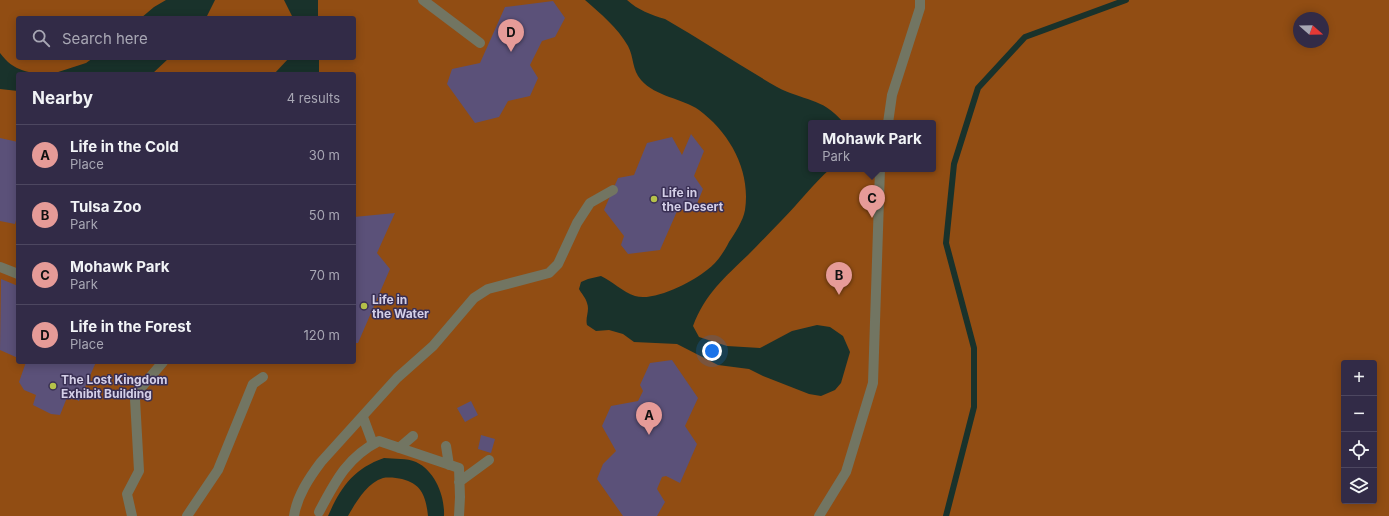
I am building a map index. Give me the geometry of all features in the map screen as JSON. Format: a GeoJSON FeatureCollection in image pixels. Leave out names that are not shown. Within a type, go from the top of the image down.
{"type":"FeatureCollection","features":[{"type":"Feature","properties":{"kind":"street"},"geometry":{"type":"LineString","coordinates":[[423,0],[480,43]]}},
{"type":"Feature","properties":{"kind":"street"},"geometry":{"type":"LineString","coordinates":[[888,120],[892,95],[920,8],[920,0]]}},
{"type":"Feature","properties":{"kind":"street"},"geometry":{"type":"LineString","coordinates":[[819,516],[846,472],[873,383],[880,172]]}},
{"type":"Feature","properties":{"kind":"street"},"geometry":{"type":"LineString","coordinates":[[294,516],[296,505],[311,475],[397,378],[433,346],[474,298],[488,289],[549,273],[558,264],[577,223],[590,203],[613,190]]}},
{"type":"Feature","properties":{"kind":"street"},"geometry":{"type":"LineString","coordinates":[[0,267],[16,273]]}},
{"type":"Feature","properties":{"kind":"street"},"geometry":{"type":"LineString","coordinates":[[132,516],[127,494],[139,471],[135,400],[140,389],[161,364]]}},
{"type":"Feature","properties":{"kind":"street"},"geometry":{"type":"LineString","coordinates":[[187,516],[218,470],[253,384],[263,377]]}},
{"type":"Feature","properties":{"kind":"street"},"geometry":{"type":"LineString","coordinates":[[363,417],[373,444]]}},
{"type":"Feature","properties":{"kind":"street"},"geometry":{"type":"LineString","coordinates":[[399,448],[413,436]]}},
{"type":"Feature","properties":{"kind":"street"},"geometry":{"type":"LineString","coordinates":[[318,512],[339,474],[364,449],[379,441],[459,468],[459,516]]}},
{"type":"Feature","properties":{"kind":"street"},"geometry":{"type":"LineString","coordinates":[[446,446],[449,465]]}},
{"type":"Feature","properties":{"kind":"street"},"geometry":{"type":"LineString","coordinates":[[459,482],[489,460]]}},
{"type":"Feature","properties":{"kind":"shaded area"},"geometry":{"type":"Polygon","coordinates":[[[0,0],[1389,0],[1389,516],[0,516],[0,0]]]}},
{"type":"Feature","properties":{"kind":"shaded area"},"geometry":{"type":"Polygon","coordinates":[[[166,0],[215,0],[207,16],[143,16],[154,7],[166,0]]]}},
{"type":"Feature","properties":{"kind":"shaded area"},"geometry":{"type":"Polygon","coordinates":[[[284,0],[318,0],[318,16],[292,16],[284,0]]]}},
{"type":"Feature","properties":{"kind":"shaded area"},"geometry":{"type":"Polygon","coordinates":[[[585,0],[627,0],[645,12],[665,19],[777,87],[820,104],[841,120],[808,120],[808,172],[827,172],[716,287],[703,304],[693,326],[699,337],[727,346],[760,348],[792,331],[817,325],[830,327],[843,336],[850,352],[841,383],[835,390],[821,396],[809,394],[749,369],[718,365],[677,344],[634,342],[623,334],[609,330],[596,331],[587,325],[588,306],[586,299],[579,289],[581,282],[601,276],[635,296],[643,297],[662,294],[672,290],[700,275],[717,261],[736,231],[745,210],[745,181],[736,154],[729,141],[710,119],[699,110],[661,94],[647,86],[636,72],[630,50],[624,39],[608,21],[585,0]]]}},
{"type":"Feature","properties":{"kind":"shaded area"},"geometry":{"type":"Polygon","coordinates":[[[0,53],[16,68],[29,72],[16,72],[16,91],[0,89],[0,53]]]}},
{"type":"Feature","properties":{"kind":"shaded area"},"geometry":{"type":"Polygon","coordinates":[[[90,60],[167,60],[154,72],[58,72],[86,63],[90,60]]]}},
{"type":"Feature","properties":{"kind":"shaded area"},"geometry":{"type":"Polygon","coordinates":[[[287,60],[319,60],[319,72],[276,72],[287,60]]]}},
{"type":"Feature","properties":{"kind":"shaded area"},"geometry":{"type":"Polygon","coordinates":[[[384,458],[405,459],[416,462],[429,471],[441,492],[444,516],[428,516],[426,503],[422,492],[414,484],[402,479],[383,478],[377,480],[367,489],[358,499],[348,516],[328,516],[338,496],[349,480],[373,462],[384,458]]]}},
{"type":"Feature","properties":{"kind":"building"},"geometry":{"type":"Polygon","coordinates":[[[553,1],[565,18],[555,37],[542,41],[530,65],[538,78],[530,96],[508,101],[499,117],[475,123],[447,84],[452,69],[480,63],[505,7],[553,1]]]}},
{"type":"Feature","properties":{"kind":"building","name":"Life in the Desert"},"geometry":{"type":"Polygon","coordinates":[[[691,134],[704,151],[694,176],[703,189],[694,211],[678,209],[660,250],[628,254],[621,245],[624,236],[604,210],[618,178],[634,175],[647,143],[672,137],[682,155],[691,134]]]}},
{"type":"Feature","properties":{"kind":"building"},"geometry":{"type":"Polygon","coordinates":[[[0,138],[16,142],[16,220],[15,224],[0,221],[0,138]]]}},
{"type":"Feature","properties":{"kind":"building","name":"Life in the Water"},"geometry":{"type":"Polygon","coordinates":[[[395,213],[377,253],[390,269],[358,343],[356,343],[356,217],[395,213]]]}},
{"type":"Feature","properties":{"kind":"building"},"geometry":{"type":"Polygon","coordinates":[[[1,279],[16,285],[16,357],[0,350],[1,279]]]}},
{"type":"Feature","properties":{"kind":"building"},"geometry":{"type":"Polygon","coordinates":[[[672,360],[698,398],[685,426],[697,444],[680,483],[666,476],[662,477],[657,489],[665,502],[657,516],[623,516],[597,479],[603,464],[616,451],[602,426],[611,406],[638,401],[643,391],[640,385],[650,363],[672,360]]]}},
{"type":"Feature","properties":{"kind":"building","name":"The Lost Kingdom Exhibit Building"},"geometry":{"type":"Polygon","coordinates":[[[25,364],[95,364],[79,401],[68,395],[60,415],[51,414],[33,405],[36,395],[24,390],[19,382],[25,364]]]}},
{"type":"Feature","properties":{"kind":"building"},"geometry":{"type":"Polygon","coordinates":[[[471,401],[478,415],[465,422],[457,408],[471,401]]]}},
{"type":"Feature","properties":{"kind":"building"},"geometry":{"type":"Polygon","coordinates":[[[481,435],[495,439],[491,453],[478,449],[481,435]]]}},
{"type":"Feature","properties":{"kind":"waterway"},"geometry":{"type":"LineString","coordinates":[[946,516],[974,407],[974,348],[946,243],[954,164],[978,88],[1025,37],[1126,0]]}},
{"type":"Feature","properties":{"kind":"place","name":"Life in the Forest"},"geometry":{"type":"Point","coordinates":[511,52]}},
{"type":"Feature","properties":{"kind":"place","name":"Life in the Desert"},"geometry":{"type":"Point","coordinates":[654,199]}},
{"type":"Feature","properties":{"kind":"place","name":"Mohawk Park"},"geometry":{"type":"Point","coordinates":[872,218]}},
{"type":"Feature","properties":{"kind":"place","name":"Tulsa Zoo"},"geometry":{"type":"Point","coordinates":[839,295]}},
{"type":"Feature","properties":{"kind":"place","name":"Life in the Water"},"geometry":{"type":"Point","coordinates":[364,306]}},
{"type":"Feature","properties":{"kind":"place","name":"The Lost Kingdom Exhibit Building"},"geometry":{"type":"Point","coordinates":[53,386]}},
{"type":"Feature","properties":{"kind":"place","name":"Life in the Cold"},"geometry":{"type":"Point","coordinates":[649,435]}}]}
